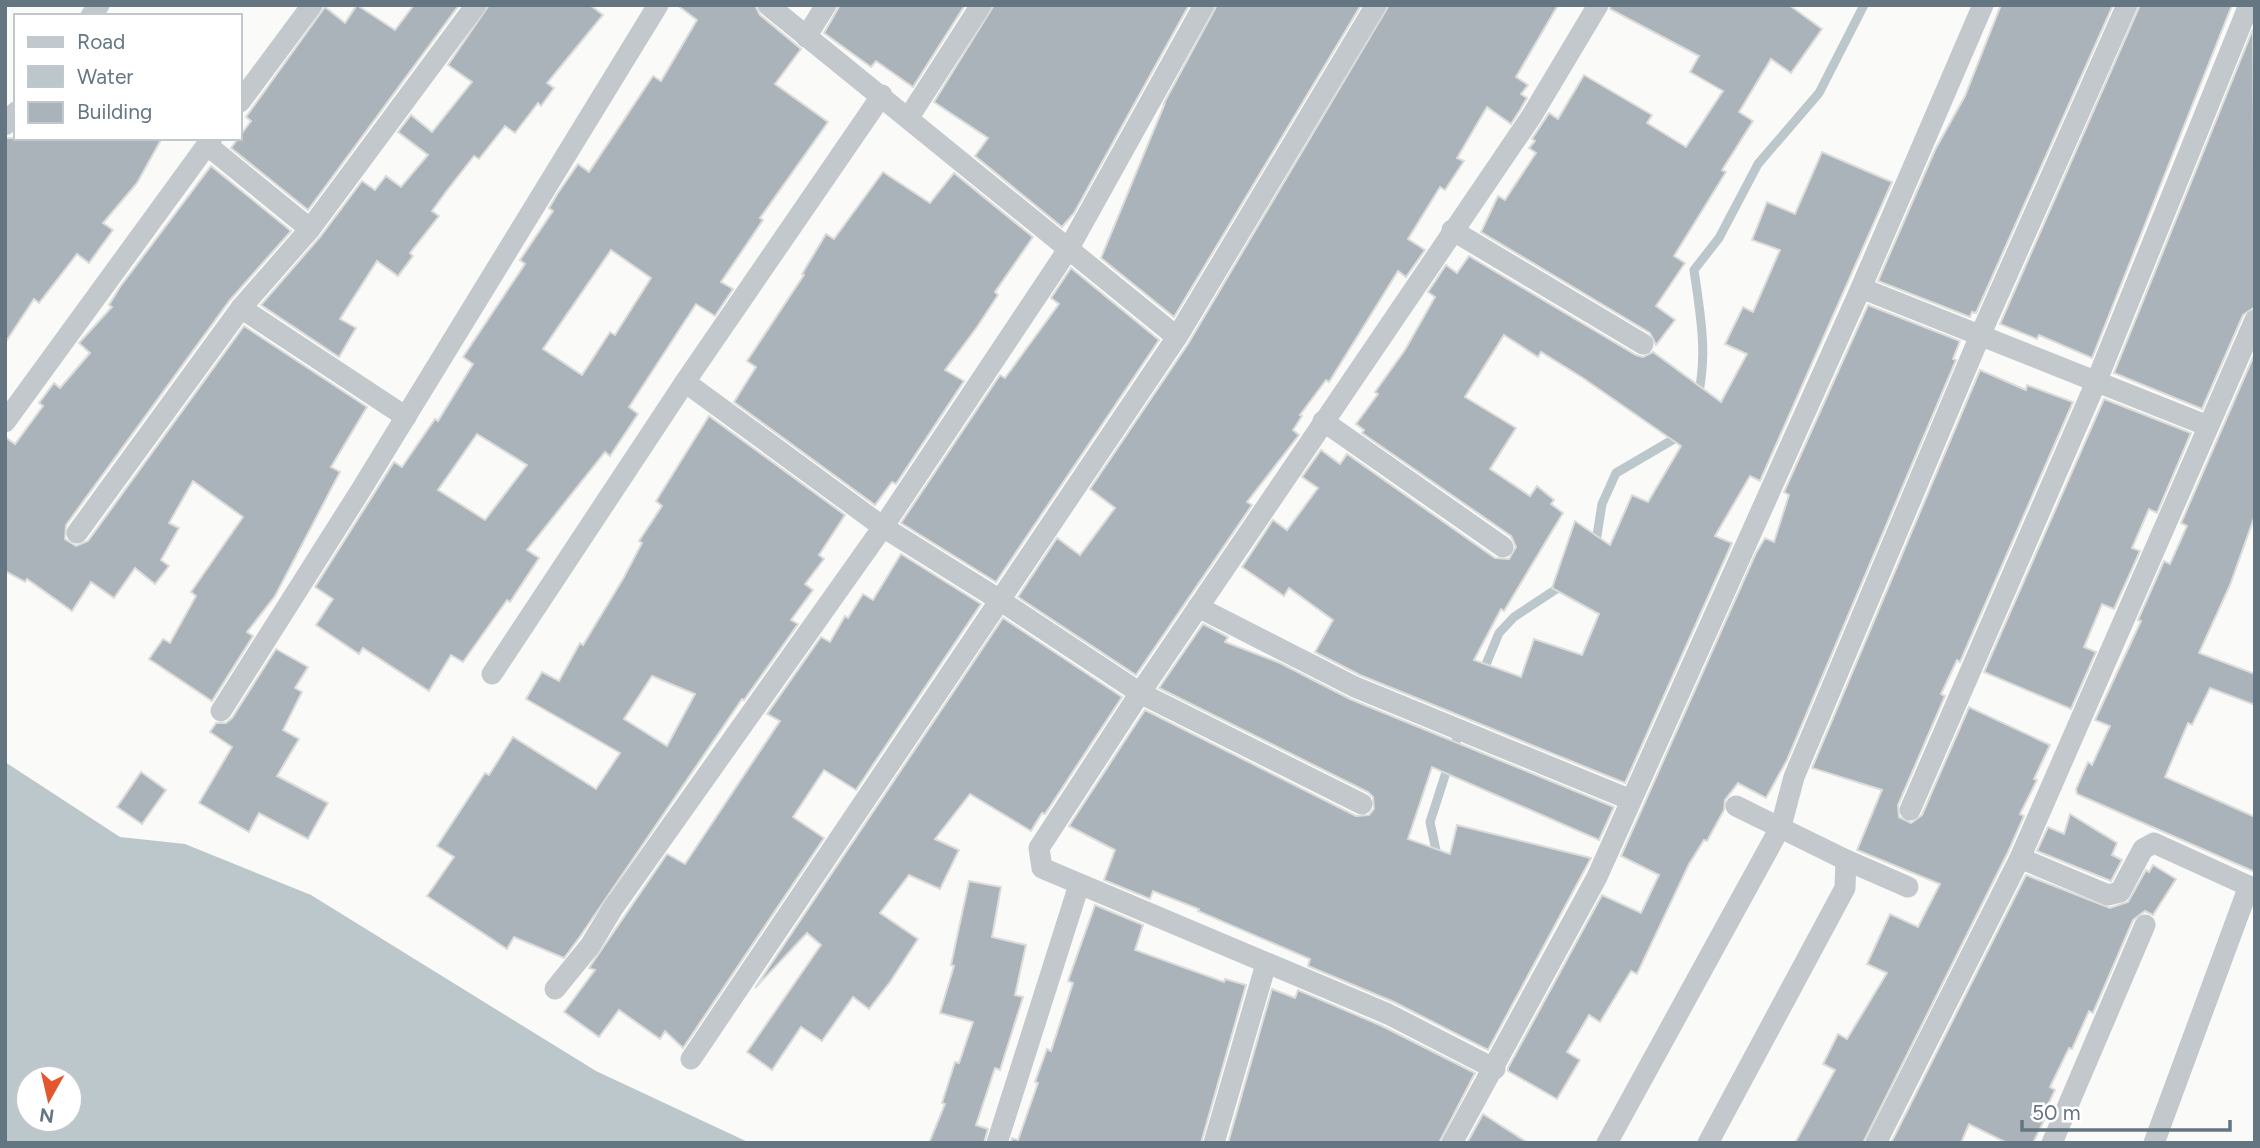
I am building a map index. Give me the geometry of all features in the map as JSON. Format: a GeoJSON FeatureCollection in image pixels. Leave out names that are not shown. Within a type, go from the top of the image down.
{"type":"FeatureCollection","features":[{"type":"Feature","properties":{"kind":"street"},"geometry":{"type":"LineString","coordinates":[[242,99],[312,5]]}},
{"type":"Feature","properties":{"kind":"street"},"geometry":{"type":"LineString","coordinates":[[77,533],[241,309],[310,229],[476,5]]}},
{"type":"Feature","properties":{"kind":"street"},"geometry":{"type":"LineString","coordinates":[[220,711],[406,416],[658,5]]}},
{"type":"Feature","properties":{"kind":"street"},"geometry":{"type":"LineString","coordinates":[[768,5],[1177,337]]}},
{"type":"Feature","properties":{"kind":"street"},"geometry":{"type":"LineString","coordinates":[[806,37],[826,5]]}},
{"type":"Feature","properties":{"kind":"street"},"geometry":{"type":"LineString","coordinates":[[909,117],[981,5]]}},
{"type":"Feature","properties":{"kind":"street"},"geometry":{"type":"LineString","coordinates":[[555,989],[590,946],[613,908],[883,527],[1069,248],[1204,5]]}},
{"type":"Feature","properties":{"kind":"street"},"geometry":{"type":"LineString","coordinates":[[691,1059],[998,599],[1177,337],[1376,5]]}},
{"type":"Feature","properties":{"kind":"street"},"geometry":{"type":"LineString","coordinates":[[1495,1069],[1388,1014],[1042,869],[1038,848],[1323,421],[1531,117],[1598,5]]}},
{"type":"Feature","properties":{"kind":"street"},"geometry":{"type":"LineString","coordinates":[[1452,1143],[1495,1069],[1597,877],[1861,288],[1983,5]]}},
{"type":"Feature","properties":{"kind":"street"},"geometry":{"type":"LineString","coordinates":[[1607,1143],[1781,826],[1794,777],[1979,338],[2127,5]]}},
{"type":"Feature","properties":{"kind":"street"},"geometry":{"type":"LineString","coordinates":[[1910,810],[2097,380],[2249,5]]}},
{"type":"Feature","properties":{"kind":"street"},"geometry":{"type":"LineString","coordinates":[[492,674],[684,382],[882,95]]}},
{"type":"Feature","properties":{"kind":"street"},"geometry":{"type":"LineString","coordinates":[[5,422],[210,142],[310,229]]}},
{"type":"Feature","properties":{"kind":"street"},"geometry":{"type":"LineString","coordinates":[[1452,230],[1643,344]]}},
{"type":"Feature","properties":{"kind":"street"},"geometry":{"type":"LineString","coordinates":[[1861,288],[1979,338],[2097,380],[2208,426]]}},
{"type":"Feature","properties":{"kind":"street"},"geometry":{"type":"LineString","coordinates":[[241,309],[406,416]]}},
{"type":"Feature","properties":{"kind":"street"},"geometry":{"type":"LineString","coordinates":[[1876,1143],[2020,858],[2255,320]]}},
{"type":"Feature","properties":{"kind":"street"},"geometry":{"type":"LineString","coordinates":[[684,382],[883,527],[1140,693],[1362,804]]}},
{"type":"Feature","properties":{"kind":"street"},"geometry":{"type":"LineString","coordinates":[[1323,421],[1503,547]]}},
{"type":"Feature","properties":{"kind":"street"},"geometry":{"type":"LineString","coordinates":[[1198,607],[1354,687],[1631,800]]}},
{"type":"Feature","properties":{"kind":"street"},"geometry":{"type":"LineString","coordinates":[[1736,806],[1908,887]]}},
{"type":"Feature","properties":{"kind":"street"},"geometry":{"type":"LineString","coordinates":[[2020,858],[2108,895],[2120,892],[2143,849],[2154,843],[2252,887],[2154,1143]]}},
{"type":"Feature","properties":{"kind":"street"},"geometry":{"type":"LineString","coordinates":[[1708,1143],[1841,898],[1846,860]]}},
{"type":"Feature","properties":{"kind":"street"},"geometry":{"type":"LineString","coordinates":[[997,1143],[1079,885]]}},
{"type":"Feature","properties":{"kind":"street"},"geometry":{"type":"LineString","coordinates":[[2052,1143],[2145,925]]}},
{"type":"Feature","properties":{"kind":"street"},"geometry":{"type":"LineString","coordinates":[[1214,1143],[1266,964]]}},
{"type":"Feature","properties":{"kind":"water"},"geometry":{"type":"Polygon","coordinates":[[[5,762],[120,837],[185,844],[311,895],[596,1071],[750,1143],[5,1143],[5,762]]]}},
{"type":"Feature","properties":{"kind":"building"},"geometry":{"type":"Polygon","coordinates":[[[357,5],[395,30],[414,5],[459,5],[308,210],[231,148],[237,140],[242,140],[242,133],[251,121],[246,117],[325,7],[345,23],[357,5]]]}},
{"type":"Feature","properties":{"kind":"building"},"geometry":{"type":"Polygon","coordinates":[[[489,5],[590,5],[603,15],[547,83],[554,88],[541,106],[538,103],[515,133],[505,126],[479,159],[474,156],[432,211],[439,216],[410,253],[413,256],[398,276],[377,261],[340,319],[356,328],[339,357],[261,305],[320,237],[362,181],[375,190],[386,176],[401,187],[428,155],[398,132],[411,115],[432,132],[472,82],[448,65],[489,5]]]}},
{"type":"Feature","properties":{"kind":"building"},"geometry":{"type":"Polygon","coordinates":[[[677,5],[755,5],[760,15],[801,49],[775,84],[828,122],[760,218],[763,220],[721,282],[733,289],[715,316],[696,304],[629,407],[638,414],[610,456],[605,452],[527,550],[539,558],[510,602],[507,600],[463,662],[451,655],[429,691],[363,648],[359,654],[316,625],[333,599],[315,587],[394,462],[402,467],[435,419],[438,421],[473,364],[463,357],[525,264],[520,260],[553,211],[549,208],[558,193],[578,164],[589,172],[653,76],[661,81],[697,20],[677,5]],[[611,250],[543,349],[582,375],[610,332],[615,335],[651,278],[611,250]],[[477,434],[438,490],[485,520],[527,465],[477,434]]]}},
{"type":"Feature","properties":{"kind":"building"},"geometry":{"type":"Polygon","coordinates":[[[840,5],[965,5],[913,87],[876,61],[871,67],[824,33],[840,5]]]}},
{"type":"Feature","properties":{"kind":"building"},"geometry":{"type":"Polygon","coordinates":[[[994,5],[1189,5],[1074,213],[1062,227],[975,156],[988,138],[934,102],[994,5]]]}},
{"type":"Feature","properties":{"kind":"building"},"geometry":{"type":"Polygon","coordinates":[[[1217,5],[1361,5],[1174,317],[1101,258],[1165,103],[1163,105],[1217,5]]]}},
{"type":"Feature","properties":{"kind":"building"},"geometry":{"type":"Polygon","coordinates":[[[1389,5],[1558,5],[1516,77],[1528,85],[1521,94],[1527,98],[1520,110],[1511,124],[1487,107],[1457,158],[1464,161],[1445,190],[1440,187],[1408,239],[1425,250],[1406,277],[1398,271],[1329,382],[1326,380],[1300,415],[1302,416],[1293,430],[1299,435],[1247,502],[1252,505],[1136,675],[1018,597],[1057,538],[1080,555],[1115,508],[1090,489],[1188,344],[1389,5]]]}},
{"type":"Feature","properties":{"kind":"building"},"geometry":{"type":"Polygon","coordinates":[[[1611,5],[1789,5],[1822,29],[1791,73],[1771,59],[1739,112],[1753,121],[1722,170],[1726,172],[1674,256],[1685,263],[1656,306],[1675,320],[1656,345],[1650,333],[1481,232],[1498,196],[1505,200],[1536,153],[1529,148],[1549,113],[1558,119],[1584,75],[1652,115],[1647,123],[1686,147],[1723,91],[1690,72],[1699,56],[1610,9],[1611,5]]]}},
{"type":"Feature","properties":{"kind":"building"},"geometry":{"type":"Polygon","coordinates":[[[2001,5],[2113,5],[1976,313],[1972,312],[1970,317],[1878,281],[1935,150],[1965,96],[2001,5]]]}},
{"type":"Feature","properties":{"kind":"building"},"geometry":{"type":"Polygon","coordinates":[[[2140,5],[2232,5],[2092,358],[2039,335],[2037,339],[2000,324],[2140,5]]]}},
{"type":"Feature","properties":{"kind":"building"},"geometry":{"type":"Polygon","coordinates":[[[2253,29],[2255,307],[2243,315],[2202,409],[2114,373],[2253,29]]]}},
{"type":"Feature","properties":{"kind":"building"},"geometry":{"type":"Polygon","coordinates":[[[5,138],[161,140],[137,183],[103,223],[113,230],[89,263],[77,254],[39,303],[34,299],[5,343],[5,138]]]}},
{"type":"Feature","properties":{"kind":"building"},"geometry":{"type":"Polygon","coordinates":[[[1822,152],[1892,182],[1760,481],[1750,476],[1715,536],[1732,543],[1625,783],[1360,675],[1315,652],[1333,620],[1289,588],[1284,596],[1242,567],[1273,520],[1287,530],[1318,488],[1302,477],[1321,450],[1340,464],[1347,454],[1495,558],[1509,559],[1516,547],[1511,536],[1362,433],[1364,430],[1356,424],[1378,394],[1375,392],[1405,350],[1435,297],[1428,292],[1446,265],[1457,273],[1469,256],[1636,355],[1643,357],[1653,352],[1721,402],[1747,354],[1725,344],[1743,307],[1753,312],[1780,250],[1752,240],[1767,202],[1795,214],[1822,152]],[[1504,335],[1465,397],[1516,428],[1490,469],[1530,496],[1537,486],[1554,500],[1551,504],[1563,513],[1504,611],[1501,609],[1474,660],[1521,677],[1534,639],[1582,655],[1599,614],[1552,588],[1575,521],[1610,545],[1632,495],[1648,502],[1681,446],[1583,378],[1541,352],[1538,357],[1504,335]]]}},
{"type":"Feature","properties":{"kind":"building"},"geometry":{"type":"Polygon","coordinates":[[[211,166],[291,231],[230,300],[66,525],[65,539],[76,546],[88,541],[244,326],[367,407],[331,467],[340,472],[275,596],[247,632],[253,636],[212,701],[149,659],[163,639],[170,643],[196,596],[191,592],[243,517],[193,481],[169,523],[179,528],[161,560],[169,566],[155,584],[135,568],[114,598],[91,582],[72,611],[27,579],[25,582],[5,571],[5,437],[15,444],[43,406],[39,403],[54,383],[60,388],[90,353],[79,343],[112,307],[109,305],[120,287],[211,166]]]}},
{"type":"Feature","properties":{"kind":"building"},"geometry":{"type":"Polygon","coordinates":[[[883,172],[930,203],[954,173],[1033,237],[995,292],[998,295],[977,327],[945,370],[964,381],[896,484],[892,482],[875,505],[734,402],[756,367],[747,361],[804,275],[802,274],[826,234],[834,239],[883,172]]]}},
{"type":"Feature","properties":{"kind":"building"},"geometry":{"type":"Polygon","coordinates":[[[1071,268],[1159,340],[996,582],[901,523],[1000,375],[1005,378],[1059,304],[1051,298],[1071,268]]]}},
{"type":"Feature","properties":{"kind":"building"},"geometry":{"type":"Polygon","coordinates":[[[1868,305],[1960,341],[1953,359],[1956,360],[1787,760],[1766,798],[1738,783],[1725,800],[1724,810],[1707,841],[1704,840],[1689,864],[1637,974],[1631,971],[1600,1022],[1589,1015],[1567,1052],[1580,1060],[1557,1099],[1508,1071],[1508,1068],[1602,895],[1641,913],[1659,875],[1621,856],[1756,553],[1765,538],[1774,542],[1789,495],[1784,492],[1868,305]]]}},
{"type":"Feature","properties":{"kind":"building"},"geometry":{"type":"Polygon","coordinates":[[[2255,353],[2255,515],[2230,585],[2199,653],[2255,674],[2255,705],[2210,688],[2192,725],[2188,723],[2165,777],[2255,817],[2255,872],[2077,794],[2076,789],[2088,762],[2092,765],[2110,726],[2095,720],[2141,621],[2138,620],[2164,561],[2170,564],[2187,526],[2181,523],[2255,353]]]}},
{"type":"Feature","properties":{"kind":"building"},"geometry":{"type":"Polygon","coordinates":[[[1980,370],[2026,390],[2027,385],[2073,402],[1960,662],[1957,660],[1941,694],[1945,696],[1898,805],[1899,817],[1911,823],[1922,815],[1969,707],[2050,745],[2020,814],[2024,816],[2008,852],[1863,1143],[1795,1143],[1835,1070],[1823,1064],[1838,1034],[1847,1039],[1887,973],[1867,964],[1890,914],[1918,927],[1940,884],[1857,850],[1882,790],[1812,768],[1980,370]]]}},
{"type":"Feature","properties":{"kind":"building"},"geometry":{"type":"Polygon","coordinates":[[[2104,399],[2191,433],[2157,513],[2149,509],[2132,548],[2140,551],[2114,609],[2102,604],[2084,647],[2096,652],[2071,709],[1984,672],[2104,399]]]}},
{"type":"Feature","properties":{"kind":"building"},"geometry":{"type":"Polygon","coordinates":[[[709,416],[845,515],[819,555],[824,559],[805,584],[813,590],[791,620],[798,624],[744,700],[742,699],[564,958],[514,937],[507,949],[427,896],[454,857],[437,846],[485,773],[489,775],[513,737],[596,789],[620,753],[526,699],[542,672],[559,681],[580,643],[583,645],[623,579],[642,543],[639,541],[662,506],[656,501],[709,416]],[[652,676],[624,719],[667,746],[695,694],[652,676]]]}},
{"type":"Feature","properties":{"kind":"building"},"geometry":{"type":"Polygon","coordinates":[[[901,554],[981,604],[856,790],[824,770],[793,817],[824,838],[683,1048],[665,1031],[660,1039],[619,1010],[599,1037],[564,1012],[595,970],[589,968],[667,854],[685,864],[780,721],[767,714],[821,637],[830,642],[845,616],[848,618],[863,594],[873,600],[901,554]]]}},
{"type":"Feature","properties":{"kind":"building"},"geometry":{"type":"Polygon","coordinates":[[[1003,618],[1122,697],[1031,831],[970,794],[935,839],[959,850],[940,889],[909,875],[880,913],[918,939],[890,982],[869,1009],[853,997],[822,1041],[801,1027],[772,1070],[747,1052],[821,945],[807,933],[755,988],[1003,618]]]}},
{"type":"Feature","properties":{"kind":"building"},"geometry":{"type":"Polygon","coordinates":[[[1203,624],[1228,637],[1225,642],[1280,663],[1350,699],[1614,807],[1599,840],[1432,767],[1408,839],[1450,854],[1457,825],[1591,858],[1488,1050],[1394,1002],[1308,966],[1310,959],[1198,911],[1199,909],[1153,891],[1150,899],[1104,880],[1115,850],[1069,826],[1145,710],[1356,816],[1369,815],[1374,809],[1373,797],[1368,792],[1159,688],[1203,624]]]}},
{"type":"Feature","properties":{"kind":"building"},"geometry":{"type":"Polygon","coordinates":[[[276,649],[308,667],[295,688],[302,692],[283,730],[299,739],[277,776],[328,803],[308,839],[259,813],[249,832],[199,803],[232,747],[210,732],[216,723],[226,723],[232,718],[276,649]]]}},
{"type":"Feature","properties":{"kind":"building"},"geometry":{"type":"Polygon","coordinates":[[[141,772],[166,790],[142,824],[117,807],[141,772]]]}},
{"type":"Feature","properties":{"kind":"building"},"geometry":{"type":"Polygon","coordinates":[[[2070,814],[2117,843],[2112,855],[2122,860],[2111,881],[2037,851],[2048,827],[2064,834],[2070,814]]]}},
{"type":"Feature","properties":{"kind":"building"},"geometry":{"type":"Polygon","coordinates":[[[2153,865],[2176,879],[2153,915],[2145,911],[2133,920],[2093,1013],[2089,1011],[2072,1049],[2069,1048],[2050,1087],[2055,1090],[2046,1109],[2049,1110],[2033,1143],[2007,1143],[1969,1124],[1961,1143],[1891,1143],[2026,875],[2110,908],[2128,902],[2146,870],[2149,872],[2153,865]]]}},
{"type":"Feature","properties":{"kind":"building"},"geometry":{"type":"Polygon","coordinates":[[[969,881],[1001,887],[992,937],[1026,945],[1015,995],[1023,997],[1000,1070],[995,1068],[976,1125],[988,1129],[984,1143],[929,1143],[945,1104],[942,1103],[955,1062],[959,1063],[973,1022],[940,1013],[954,966],[951,965],[969,881]]]}},
{"type":"Feature","properties":{"kind":"building"},"geometry":{"type":"Polygon","coordinates":[[[1095,905],[1143,925],[1135,950],[1224,982],[1225,979],[1246,985],[1201,1143],[1011,1143],[1012,1138],[1018,1140],[1047,1049],[1051,1051],[1073,983],[1068,981],[1095,905]]]}},
{"type":"Feature","properties":{"kind":"building"},"geometry":{"type":"Polygon","coordinates":[[[1272,989],[1295,998],[1298,990],[1382,1026],[1475,1073],[1439,1143],[1228,1143],[1272,989]]]}},
{"type":"Feature","properties":{"kind":"building"},"geometry":{"type":"Polygon","coordinates":[[[1483,1114],[1528,1143],[1467,1143],[1483,1114]]]}},
{"type":"Feature","properties":{"kind":"waterway"},"geometry":{"type":"LineString","coordinates":[[1698,396],[1703,349],[1694,270],[1719,238],[1758,164],[1819,93],[1864,5]]}},
{"type":"Feature","properties":{"kind":"waterway"},"geometry":{"type":"LineString","coordinates":[[1595,548],[1602,504],[1616,473],[1674,439],[1679,432]]}},
{"type":"Feature","properties":{"kind":"waterway"},"geometry":{"type":"LineString","coordinates":[[1482,674],[1499,633],[1514,617],[1564,584]]}},
{"type":"Feature","properties":{"kind":"waterway"},"geometry":{"type":"LineString","coordinates":[[1438,860],[1430,822],[1460,729]]}}]}
